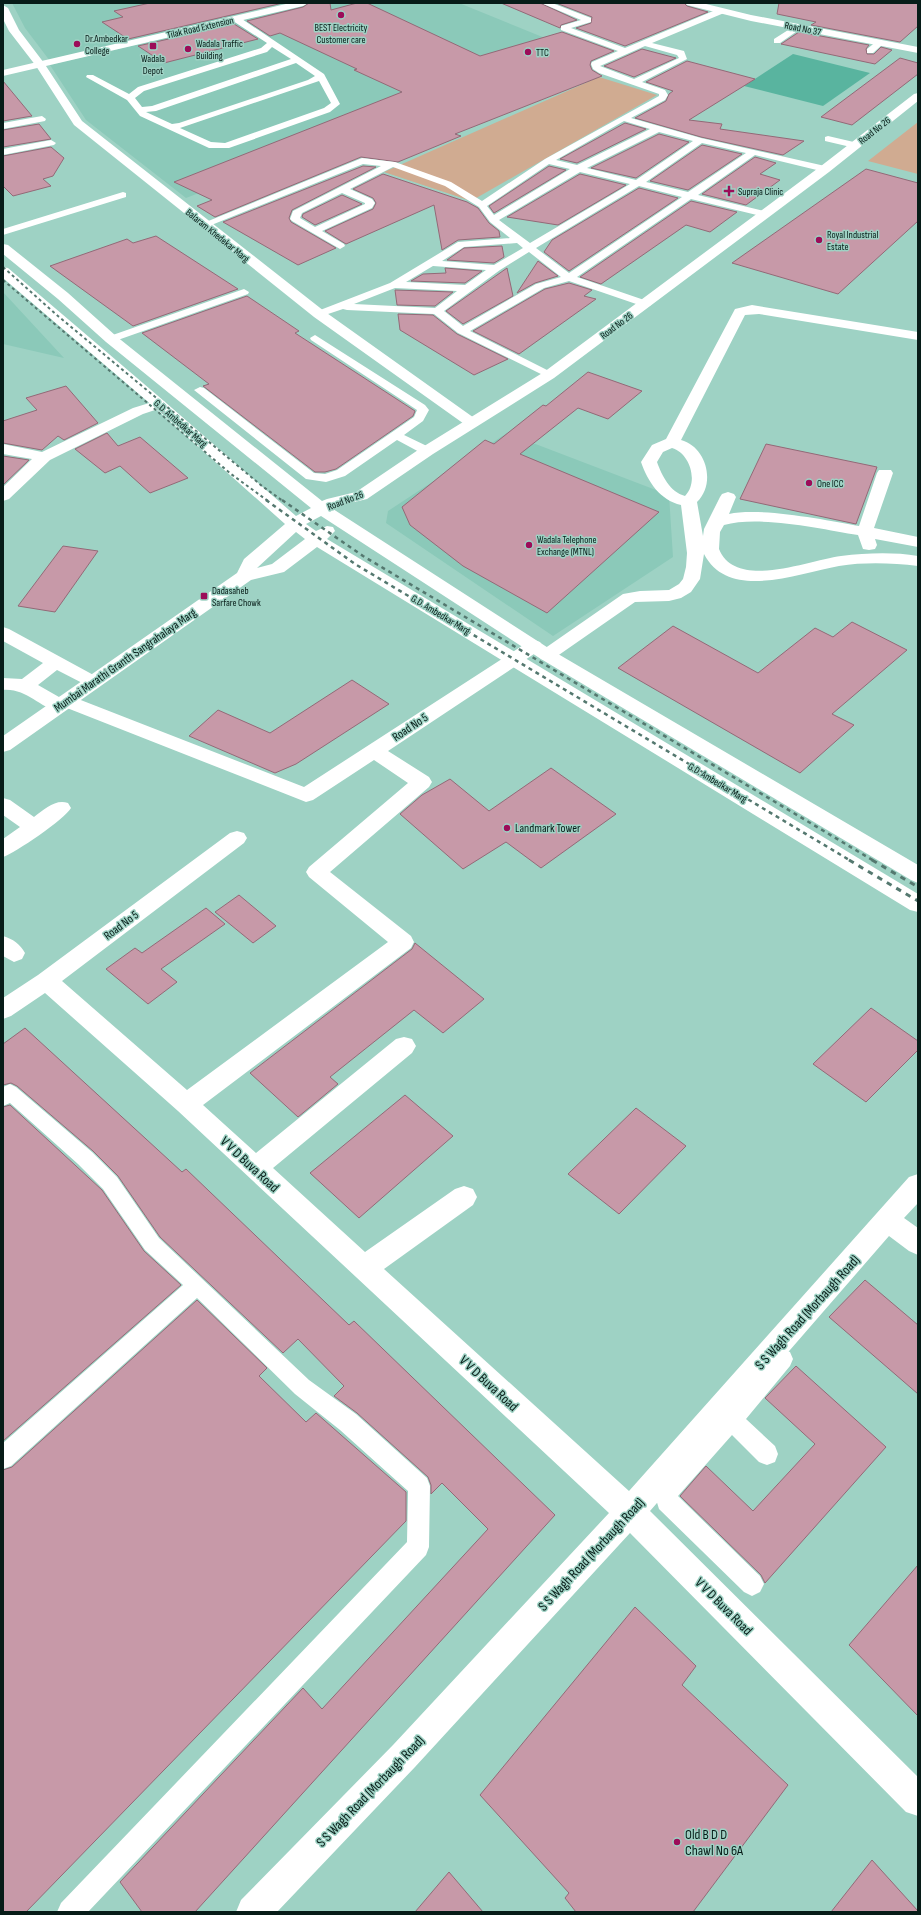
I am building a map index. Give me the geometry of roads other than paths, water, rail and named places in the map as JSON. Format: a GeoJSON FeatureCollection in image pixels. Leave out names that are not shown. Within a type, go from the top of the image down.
{"type":"FeatureCollection","features":[{"type":"Feature","properties":{"kind":"street","name":"Tilak Road Extension"},"geometry":{"type":"LineString","coordinates":[[3,73],[303,3]]}},
{"type":"Feature","properties":{"kind":"street","name":"Road No 37"},"geometry":{"type":"LineString","coordinates":[[690,3],[721,11],[918,50]]}},
{"type":"Feature","properties":{"kind":"street","name":"Balaram Khedekar Marg"},"geometry":{"type":"LineString","coordinates":[[3,8],[14,31],[40,65],[78,123],[318,314],[472,423]]}},
{"type":"Feature","properties":{"kind":"street","name":"Road No 26"},"geometry":{"type":"LineString","coordinates":[[295,524],[333,502],[361,496],[427,451],[549,375],[825,169],[918,96]]}},
{"type":"Feature","properties":{"kind":"street","name":"G.D. Ambedkar Marg"},"geometry":{"type":"LineString","coordinates":[[3,248],[47,283],[111,339],[322,509],[540,650],[860,842],[918,875]]}},
{"type":"Feature","properties":{"kind":"street","name":"G.D. Ambedkar Marg"},"geometry":{"type":"LineString","coordinates":[[3,271],[156,401],[295,524],[918,904]]}},
{"type":"Feature","properties":{"kind":"street"},"geometry":{"type":"LineString","coordinates":[[26,290],[47,283]]}},
{"type":"Feature","properties":{"kind":"street"},"geometry":{"type":"LineString","coordinates":[[672,443],[740,312],[752,309],[918,336]]}},
{"type":"Feature","properties":{"kind":"street"},"geometry":{"type":"LineString","coordinates":[[3,496],[44,457],[175,391]]}},
{"type":"Feature","properties":{"kind":"street"},"geometry":{"type":"LineString","coordinates":[[672,443],[682,445],[694,457],[700,472],[700,481],[697,492],[689,501],[677,499],[660,486],[653,474],[650,462],[656,448],[663,444],[672,443]]}},
{"type":"Feature","properties":{"kind":"street"},"geometry":{"type":"LineString","coordinates":[[3,449],[44,457]]}},
{"type":"Feature","properties":{"kind":"street"},"geometry":{"type":"LineString","coordinates":[[875,559],[864,531],[885,473]]}},
{"type":"Feature","properties":{"kind":"street"},"geometry":{"type":"LineString","coordinates":[[245,576],[278,568],[316,538],[351,514],[361,496]]}},
{"type":"Feature","properties":{"kind":"street"},"geometry":{"type":"LineString","coordinates":[[733,497],[724,519],[712,531],[709,548],[719,566],[739,574],[760,577],[840,561],[875,559],[918,562]]}},
{"type":"Feature","properties":{"kind":"street","name":"Road No 5"},"geometry":{"type":"LineString","coordinates":[[62,703],[306,794],[374,751],[514,658],[540,650],[629,598],[641,594],[673,594],[682,591],[693,576],[696,562],[689,501]]}},
{"type":"Feature","properties":{"kind":"street"},"geometry":{"type":"LineString","coordinates":[[724,519],[752,516],[864,531],[918,542]]}},
{"type":"Feature","properties":{"kind":"street","name":"Mumbai Marathi Granth Sangrahalaya Marg"},"geometry":{"type":"LineString","coordinates":[[3,745],[245,576],[250,563],[295,524]]}},
{"type":"Feature","properties":{"kind":"street"},"geometry":{"type":"LineString","coordinates":[[3,633],[92,682]]}},
{"type":"Feature","properties":{"kind":"street"},"geometry":{"type":"LineString","coordinates":[[25,686],[56,662]]}},
{"type":"Feature","properties":{"kind":"street"},"geometry":{"type":"LineString","coordinates":[[3,684],[17,684],[25,686],[62,703]]}},
{"type":"Feature","properties":{"kind":"street"},"geometry":{"type":"LineString","coordinates":[[186,1104],[403,942],[316,872],[422,782],[374,751]]}},
{"type":"Feature","properties":{"kind":"street"},"geometry":{"type":"LineString","coordinates":[[3,805],[35,827]]}},
{"type":"Feature","properties":{"kind":"street"},"geometry":{"type":"LineString","coordinates":[[3,849],[61,808]]}},
{"type":"Feature","properties":{"kind":"street","name":"Road No 5"},"geometry":{"type":"LineString","coordinates":[[3,1010],[46,981],[237,838]]}},
{"type":"Feature","properties":{"kind":"street"},"geometry":{"type":"LineString","coordinates":[[844,859],[860,842]]}},
{"type":"Feature","properties":{"kind":"street","name":"V V D Buva Road"},"geometry":{"type":"LineString","coordinates":[[46,981],[186,1104],[630,1512],[918,1800]]}},
{"type":"Feature","properties":{"kind":"street"},"geometry":{"type":"LineString","coordinates":[[255,1168],[404,1046]]}},
{"type":"Feature","properties":{"kind":"street","name":"S S Wagh Road (Morbaugh Road)"},"geometry":{"type":"LineString","coordinates":[[253,1912],[404,1756],[630,1512],[726,1414],[918,1185]]}},
{"type":"Feature","properties":{"kind":"street"},"geometry":{"type":"LineString","coordinates":[[364,1268],[464,1197]]}},
{"type":"Feature","properties":{"kind":"street"},"geometry":{"type":"LineString","coordinates":[[888,1221],[918,1243]]}},
{"type":"Feature","properties":{"kind":"lane"},"geometry":{"type":"LineString","coordinates":[[545,3],[588,20],[564,28],[625,51]]}},
{"type":"Feature","properties":{"kind":"lane"},"geometry":{"type":"LineString","coordinates":[[482,205],[548,160],[662,98],[664,95],[662,92],[596,68],[595,64],[721,11]]}},
{"type":"Feature","properties":{"kind":"lane"},"geometry":{"type":"LineString","coordinates":[[90,77],[130,98],[138,110],[143,114],[209,145],[226,146],[327,110],[336,104],[321,76],[236,19]]}},
{"type":"Feature","properties":{"kind":"lane"},"geometry":{"type":"LineString","coordinates":[[777,41],[799,27]]}},
{"type":"Feature","properties":{"kind":"lane"},"geometry":{"type":"LineString","coordinates":[[130,98],[142,89],[264,50],[272,43]]}},
{"type":"Feature","properties":{"kind":"lane"},"geometry":{"type":"LineString","coordinates":[[635,82],[683,59],[681,53],[644,43]]}},
{"type":"Feature","properties":{"kind":"lane"},"geometry":{"type":"LineString","coordinates":[[870,51],[880,43]]}},
{"type":"Feature","properties":{"kind":"lane"},"geometry":{"type":"LineString","coordinates":[[138,110],[153,109],[291,63],[296,59]]}},
{"type":"Feature","properties":{"kind":"lane"},"geometry":{"type":"LineString","coordinates":[[170,127],[181,125],[311,82],[321,76]]}},
{"type":"Feature","properties":{"kind":"lane"},"geometry":{"type":"LineString","coordinates":[[623,118],[700,140],[825,169]]}},
{"type":"Feature","properties":{"kind":"lane"},"geometry":{"type":"LineString","coordinates":[[3,126],[42,119]]}},
{"type":"Feature","properties":{"kind":"lane"},"geometry":{"type":"LineString","coordinates":[[494,220],[579,168],[658,128]]}},
{"type":"Feature","properties":{"kind":"lane"},"geometry":{"type":"LineString","coordinates":[[828,139],[855,145]]}},
{"type":"Feature","properties":{"kind":"lane"},"geometry":{"type":"LineString","coordinates":[[437,311],[496,268],[638,183],[700,140]]}},
{"type":"Feature","properties":{"kind":"lane"},"geometry":{"type":"LineString","coordinates":[[3,152],[51,143]]}},
{"type":"Feature","properties":{"kind":"lane"},"geometry":{"type":"LineString","coordinates":[[462,332],[540,286],[569,278],[754,152]]}},
{"type":"Feature","properties":{"kind":"lane"},"geometry":{"type":"LineString","coordinates":[[548,160],[765,214]]}},
{"type":"Feature","properties":{"kind":"lane"},"geometry":{"type":"LineString","coordinates":[[206,224],[362,161],[392,164],[448,184],[482,205],[494,220],[520,240],[531,246],[569,278],[646,304]]}},
{"type":"Feature","properties":{"kind":"lane"},"geometry":{"type":"LineString","coordinates":[[340,246],[295,219],[296,214],[298,211],[392,164]]}},
{"type":"Feature","properties":{"kind":"lane"},"geometry":{"type":"LineString","coordinates":[[315,231],[369,206],[369,201],[342,189]]}},
{"type":"Feature","properties":{"kind":"lane"},"geometry":{"type":"LineString","coordinates":[[3,232],[123,195]]}},
{"type":"Feature","properties":{"kind":"lane"},"geometry":{"type":"LineString","coordinates":[[318,314],[343,306],[394,285],[462,244],[520,240]]}},
{"type":"Feature","properties":{"kind":"lane"},"geometry":{"type":"LineString","coordinates":[[431,263],[496,268]]}},
{"type":"Feature","properties":{"kind":"lane"},"geometry":{"type":"LineString","coordinates":[[394,285],[467,288]]}},
{"type":"Feature","properties":{"kind":"lane"},"geometry":{"type":"LineString","coordinates":[[111,339],[244,292]]}},
{"type":"Feature","properties":{"kind":"lane"},"geometry":{"type":"LineString","coordinates":[[343,306],[437,311],[462,332],[549,375]]}},
{"type":"Feature","properties":{"kind":"lane"},"geometry":{"type":"LineString","coordinates":[[200,390],[310,476],[319,478],[332,477],[341,473],[418,419],[422,415],[421,407],[315,338]]}},
{"type":"Feature","properties":{"kind":"lane"},"geometry":{"type":"LineString","coordinates":[[360,367],[380,357]]}},
{"type":"Feature","properties":{"kind":"lane"},"geometry":{"type":"LineString","coordinates":[[210,420],[228,412]]}},
{"type":"Feature","properties":{"kind":"lane"},"geometry":{"type":"LineString","coordinates":[[396,435],[427,451]]}},
{"type":"Feature","properties":{"kind":"lane"},"geometry":{"type":"LineString","coordinates":[[3,1098],[10,1092],[85,1158],[110,1184],[152,1244],[197,1285],[302,1387],[348,1422],[419,1486],[418,1547],[70,1912]]}},
{"type":"Feature","properties":{"kind":"lane"},"geometry":{"type":"LineString","coordinates":[[3,1458],[197,1285]]}},
{"type":"Feature","properties":{"kind":"lane"},"geometry":{"type":"LineString","coordinates":[[752,1584],[667,1501],[666,1496],[668,1490],[726,1414],[782,1359]]}},
{"type":"Feature","properties":{"kind":"lane"},"geometry":{"type":"LineString","coordinates":[[726,1414],[767,1454]]}},
{"type":"Feature","properties":{"kind":"railway"},"geometry":{"type":"LineString","coordinates":[[3,267],[58,316],[262,486],[283,501]]}},
{"type":"Feature","properties":{"kind":"railway"},"geometry":{"type":"LineString","coordinates":[[3,280],[231,474],[268,501]]}},
{"type":"Feature","properties":{"kind":"railway"},"geometry":{"type":"LineString","coordinates":[[266,500],[355,564],[851,861]]}},
{"type":"Feature","properties":{"kind":"railway"},"geometry":{"type":"LineString","coordinates":[[282,500],[363,556],[874,861]]}},
{"type":"Feature","properties":{"kind":"railway"},"geometry":{"type":"LineString","coordinates":[[849,860],[918,901]]}},
{"type":"Feature","properties":{"kind":"railway"},"geometry":{"type":"LineString","coordinates":[[872,860],[918,887]]}},
{"type":"Feature","properties":{"kind":"place","name":"BEST Electricity Customer care"},"geometry":{"type":"Point","coordinates":[341,15]}},
{"type":"Feature","properties":{"kind":"place","name":"Dr.Ambedkar College"},"geometry":{"type":"Point","coordinates":[77,44]}},
{"type":"Feature","properties":{"kind":"place","name":"Wadala Depot"},"geometry":{"type":"Point","coordinates":[153,46]}},
{"type":"Feature","properties":{"kind":"place","name":"Wadala Traffic Building"},"geometry":{"type":"Point","coordinates":[188,49]}},
{"type":"Feature","properties":{"kind":"place","name":"TTC"},"geometry":{"type":"Point","coordinates":[528,52]}},
{"type":"Feature","properties":{"kind":"place","name":"Supraja Clinic"},"geometry":{"type":"Point","coordinates":[729,191]}},
{"type":"Feature","properties":{"kind":"place","name":"Royal Industrial Estate"},"geometry":{"type":"Point","coordinates":[819,240]}},
{"type":"Feature","properties":{"kind":"place","name":"One ICC"},"geometry":{"type":"Point","coordinates":[809,483]}},
{"type":"Feature","properties":{"kind":"place","name":"Wadala Telephone Exchange (MTNL)"},"geometry":{"type":"Point","coordinates":[529,545]}},
{"type":"Feature","properties":{"kind":"place","name":"Dadasaheb Sarfare Chowk"},"geometry":{"type":"Point","coordinates":[204,596]}},
{"type":"Feature","properties":{"kind":"place","name":"Landmark Tower"},"geometry":{"type":"Point","coordinates":[507,828]}},
{"type":"Feature","properties":{"kind":"place","name":"Old B D D Chawl No 6A"},"geometry":{"type":"Point","coordinates":[677,1842]}}]}
